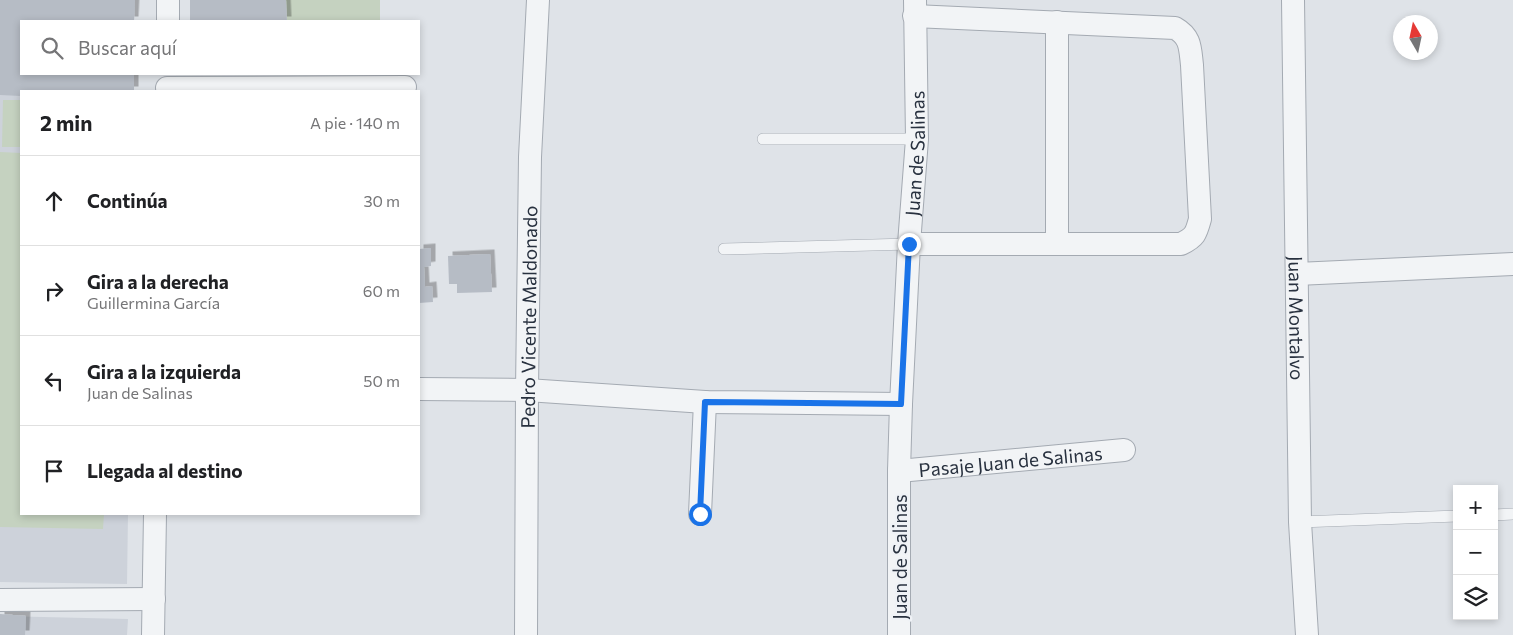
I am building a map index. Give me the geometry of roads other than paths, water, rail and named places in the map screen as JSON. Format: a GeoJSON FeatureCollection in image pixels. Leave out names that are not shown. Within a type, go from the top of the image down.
{"type":"FeatureCollection","features":[{"type":"Feature","properties":{"kind":"street"},"geometry":{"type":"LineString","coordinates":[[168,0],[168,20]]}},
{"type":"Feature","properties":{"kind":"street","name":"Pedro Vicente Maldonado"},"geometry":{"type":"LineString","coordinates":[[526,635],[530,157],[538,0]]}},
{"type":"Feature","properties":{"kind":"street","name":"Juan Montalvo"},"geometry":{"type":"LineString","coordinates":[[1293,0],[1300,522],[1307,635]]}},
{"type":"Feature","properties":{"kind":"street"},"geometry":{"type":"LineString","coordinates":[[909,244],[1182,244],[1197,233],[1200,219],[1190,45],[1184,33],[1175,28],[1057,22],[915,8]]}},
{"type":"Feature","properties":{"kind":"street","name":"Juan de Salinas"},"geometry":{"type":"LineString","coordinates":[[899,635],[901,404],[909,244],[917,139],[915,8]]}},
{"type":"Feature","properties":{"kind":"street"},"geometry":{"type":"LineString","coordinates":[[1057,22],[1057,244]]}},
{"type":"Feature","properties":{"kind":"street"},"geometry":{"type":"LineString","coordinates":[[167,84],[405,87]]}},
{"type":"Feature","properties":{"kind":"street"},"geometry":{"type":"LineString","coordinates":[[1297,274],[1513,264]]}},
{"type":"Feature","properties":{"kind":"street"},"geometry":{"type":"LineString","coordinates":[[420,389],[527,390],[705,402],[901,404]]}},
{"type":"Feature","properties":{"kind":"street"},"geometry":{"type":"LineString","coordinates":[[700,514],[705,402]]}},
{"type":"Feature","properties":{"kind":"street","name":"Pasaje Juan de Salinas"},"geometry":{"type":"LineString","coordinates":[[899,471],[1124,450]]}},
{"type":"Feature","properties":{"kind":"street"},"geometry":{"type":"LineString","coordinates":[[153,635],[155,515]]}},
{"type":"Feature","properties":{"kind":"street"},"geometry":{"type":"LineString","coordinates":[[0,600],[154,599]]}},
{"type":"Feature","properties":{"kind":"lane"},"geometry":{"type":"LineString","coordinates":[[763,139],[917,139]]}},
{"type":"Feature","properties":{"kind":"lane"},"geometry":{"type":"LineString","coordinates":[[724,249],[909,244]]}},
{"type":"Feature","properties":{"kind":"lane"},"geometry":{"type":"LineString","coordinates":[[1498,515],[1513,514]]}},
{"type":"Feature","properties":{"kind":"lane"},"geometry":{"type":"LineString","coordinates":[[1300,522],[1453,516]]}}]}
